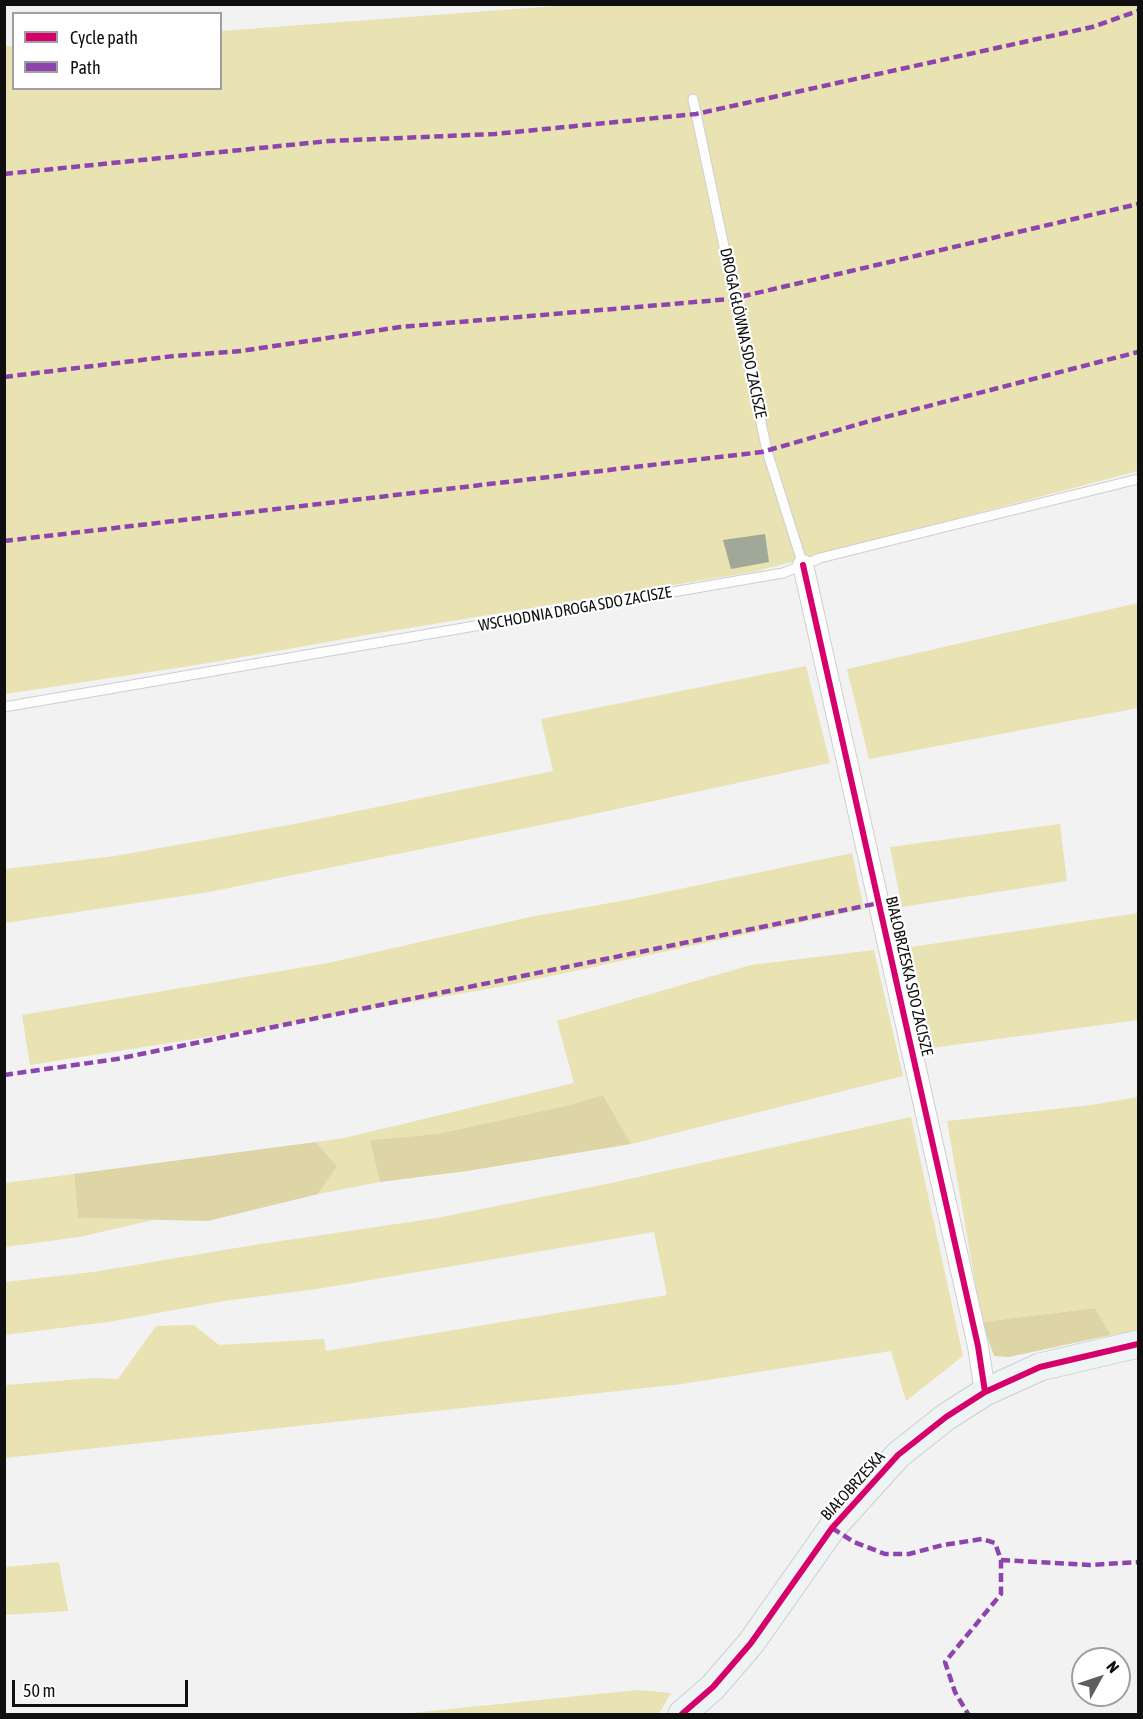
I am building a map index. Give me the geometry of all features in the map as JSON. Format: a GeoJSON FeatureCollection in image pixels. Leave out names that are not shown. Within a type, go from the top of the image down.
{"type":"FeatureCollection","features":[{"type":"Feature","properties":{"kind":"street","name":"BIAŁOBRZESKA SDO ZACISZE"},"geometry":{"type":"LineString","coordinates":[[804,565],[978,1346],[985,1392]]}},
{"type":"Feature","properties":{"kind":"street","name":"BIAŁOBRZESKA"},"geometry":{"type":"LineString","coordinates":[[682,1714],[713,1687],[751,1643],[832,1528],[898,1455],[946,1417],[985,1392],[1040,1367],[1138,1344]]}},
{"type":"Feature","properties":{"kind":"lane","name":"DROGA GŁÓWNA SDO ZACISZE"},"geometry":{"type":"LineString","coordinates":[[693,99],[768,451],[804,565]]}},
{"type":"Feature","properties":{"kind":"lane","name":"WSCHODNIA DROGA SDO ZACISZE"},"geometry":{"type":"LineString","coordinates":[[4,707],[783,573],[820,558],[1138,479]]}},
{"type":"Feature","properties":{"kind":"shaded area"},"geometry":{"type":"Polygon","coordinates":[[[582,4],[1138,5],[1138,471],[753,572],[209,663],[5,694],[5,46],[12,46],[12,90],[222,90],[222,31],[582,4]]]}},
{"type":"Feature","properties":{"kind":"shaded area"},"geometry":{"type":"Polygon","coordinates":[[[1138,603],[1138,708],[869,759],[847,669],[1138,603]]]}},
{"type":"Feature","properties":{"kind":"shaded area"},"geometry":{"type":"Polygon","coordinates":[[[806,666],[830,763],[561,821],[209,892],[5,923],[5,869],[115,856],[289,825],[553,771],[541,719],[806,666]]]}},
{"type":"Feature","properties":{"kind":"shaded area"},"geometry":{"type":"Polygon","coordinates":[[[1060,824],[1067,881],[902,907],[890,847],[1060,824]]]}},
{"type":"Feature","properties":{"kind":"shaded area"},"geometry":{"type":"Polygon","coordinates":[[[852,853],[864,909],[504,986],[245,1031],[30,1065],[22,1015],[328,963],[530,917],[627,900],[852,853]]]}},
{"type":"Feature","properties":{"kind":"shaded area"},"geometry":{"type":"Polygon","coordinates":[[[1138,913],[1138,1020],[931,1048],[911,947],[1138,913]]]}},
{"type":"Feature","properties":{"kind":"shaded area"},"geometry":{"type":"Polygon","coordinates":[[[874,950],[903,1076],[631,1144],[603,1095],[565,1106],[437,1134],[371,1140],[380,1182],[318,1194],[337,1166],[316,1142],[344,1138],[574,1083],[557,1021],[751,965],[874,950]]]}},
{"type":"Feature","properties":{"kind":"shaded area"},"geometry":{"type":"Polygon","coordinates":[[[603,1095],[631,1144],[467,1171],[380,1182],[370,1140],[437,1134],[565,1106],[603,1095]]]}},
{"type":"Feature","properties":{"kind":"shaded area"},"geometry":{"type":"Polygon","coordinates":[[[1138,1097],[1138,1331],[1111,1335],[1095,1308],[982,1322],[947,1121],[1091,1105],[1138,1097]]]}},
{"type":"Feature","properties":{"kind":"shaded area"},"geometry":{"type":"Polygon","coordinates":[[[911,1117],[963,1356],[906,1401],[891,1351],[682,1384],[5,1458],[5,1385],[95,1378],[118,1379],[156,1326],[194,1325],[219,1345],[324,1339],[326,1351],[667,1295],[654,1232],[317,1289],[224,1301],[108,1322],[5,1335],[5,1282],[93,1272],[437,1218],[611,1183],[911,1117]]]}},
{"type":"Feature","properties":{"kind":"shaded area"},"geometry":{"type":"Polygon","coordinates":[[[316,1142],[337,1166],[318,1194],[208,1221],[78,1218],[74,1174],[316,1142]]]}},
{"type":"Feature","properties":{"kind":"shaded area"},"geometry":{"type":"Polygon","coordinates":[[[74,1174],[78,1218],[153,1220],[79,1237],[5,1247],[4,1183],[74,1174]]]}},
{"type":"Feature","properties":{"kind":"shaded area"},"geometry":{"type":"Polygon","coordinates":[[[1095,1308],[1111,1335],[1009,1357],[994,1356],[982,1322],[1095,1308]]]}},
{"type":"Feature","properties":{"kind":"shaded area"},"geometry":{"type":"Polygon","coordinates":[[[59,1562],[68,1611],[5,1615],[5,1567],[59,1562]]]}},
{"type":"Feature","properties":{"kind":"shaded area"},"geometry":{"type":"Polygon","coordinates":[[[637,1690],[671,1693],[660,1712],[656,1714],[401,1714],[637,1690]]]}},
{"type":"Feature","properties":{"kind":"building"},"geometry":{"type":"Polygon","coordinates":[[[765,534],[769,562],[731,569],[723,540],[765,534]]]}},
{"type":"Feature","properties":{"kind":"marked path"},"geometry":{"type":"LineString","coordinates":[[4,174],[329,141],[495,134],[696,114],[1092,27],[1138,11]]}},
{"type":"Feature","properties":{"kind":"marked path"},"geometry":{"type":"LineString","coordinates":[[4,377],[174,356],[241,351],[400,327],[731,299],[1138,204]]}},
{"type":"Feature","properties":{"kind":"marked path"},"geometry":{"type":"LineString","coordinates":[[4,541],[762,452],[870,421],[1138,352]]}},
{"type":"Feature","properties":{"kind":"marked path"},"geometry":{"type":"LineString","coordinates":[[4,1075],[117,1059],[879,903]]}},
{"type":"Feature","properties":{"kind":"marked path"},"geometry":{"type":"LineString","coordinates":[[832,1528],[854,1542],[885,1554],[909,1554],[943,1545],[982,1539],[995,1543],[1001,1560],[1001,1594],[945,1662],[955,1692],[968,1714]]}},
{"type":"Feature","properties":{"kind":"marked path"},"geometry":{"type":"LineString","coordinates":[[1001,1560],[1090,1565],[1138,1562]]}},
{"type":"Feature","properties":{"kind":"cycle path"},"geometry":{"type":"LineString","coordinates":[[803,565],[978,1346],[985,1392]]}},
{"type":"Feature","properties":{"kind":"cycle path"},"geometry":{"type":"LineString","coordinates":[[682,1714],[713,1687],[751,1643],[832,1528],[898,1455],[946,1417],[985,1392],[1040,1367],[1138,1344]]}}]}
